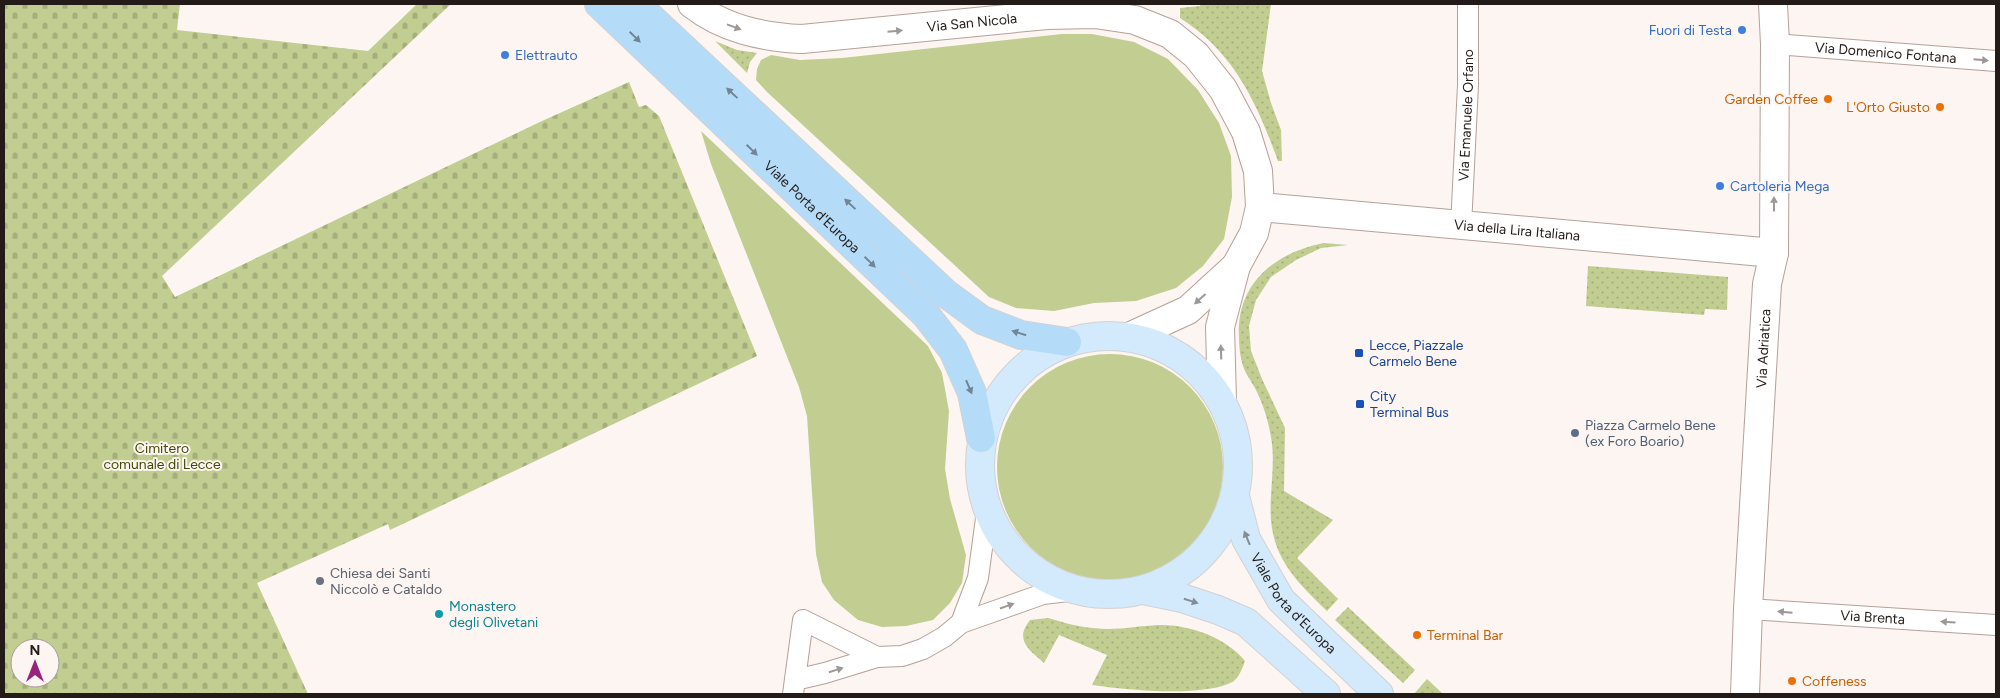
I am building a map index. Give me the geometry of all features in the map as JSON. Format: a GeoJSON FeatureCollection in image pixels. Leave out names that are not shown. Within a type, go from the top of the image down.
{"type":"FeatureCollection","features":[{"type":"Feature","properties":{"kind":"highway","name":"Viale Porta d'Europa"},"geometry":{"type":"LineString","coordinates":[[599,4],[926,315],[953,350],[972,393],[981,438]]}},
{"type":"Feature","properties":{"kind":"highway","name":"Viale Porta d'Europa"},"geometry":{"type":"LineString","coordinates":[[636,4],[945,293],[982,320],[1021,335],[1067,342]]}},
{"type":"Feature","properties":{"kind":"main road","name":"Viale Porta d'Europa"},"geometry":{"type":"LineString","coordinates":[[1102,335],[1129,337],[1163,347],[1195,368],[1222,401],[1233,426],[1238,453],[1235,496],[1221,531],[1206,550],[1181,572],[1143,590],[1112,595],[1076,590],[1036,573],[1006,545],[987,511],[979,482],[981,438],[988,415],[1000,394],[1030,361],[1067,342],[1102,335]]}},
{"type":"Feature","properties":{"kind":"main road","name":"Viale Porta d'Europa"},"geometry":{"type":"LineString","coordinates":[[1235,496],[1246,539],[1281,600],[1379,694]]}},
{"type":"Feature","properties":{"kind":"main road","name":"Viale Porta d'Europa"},"geometry":{"type":"LineString","coordinates":[[1143,590],[1182,598],[1246,622],[1326,694]]}},
{"type":"Feature","properties":{"kind":"street","name":"Via San Nicola"},"geometry":{"type":"LineString","coordinates":[[692,4],[708,17],[739,29],[775,38],[802,40],[996,12],[1047,15],[1095,14],[1135,20],[1170,34],[1196,55],[1223,89],[1246,132],[1258,171],[1260,207],[1254,233],[1236,266],[1220,326],[1222,401]]}},
{"type":"Feature","properties":{"kind":"street","name":"Via Emanuele Orfano"},"geometry":{"type":"LineString","coordinates":[[1461,226],[1468,85],[1468,4]]}},
{"type":"Feature","properties":{"kind":"street","name":"Via Adriatica"},"geometry":{"type":"LineString","coordinates":[[1745,694],[1748,609],[1767,284],[1774,253],[1775,44],[1773,4]]}},
{"type":"Feature","properties":{"kind":"street","name":"Via Domenico Fontana"},"geometry":{"type":"LineString","coordinates":[[1775,44],[1996,61]]}},
{"type":"Feature","properties":{"kind":"street","name":"Via della Lira Italiana"},"geometry":{"type":"LineString","coordinates":[[1260,207],[1774,253]]}},
{"type":"Feature","properties":{"kind":"street","name":"Via San Nicola"},"geometry":{"type":"LineString","coordinates":[[1129,337],[1188,310],[1236,266]]}},
{"type":"Feature","properties":{"kind":"street"},"geometry":{"type":"LineString","coordinates":[[961,623],[978,578],[987,511]]}},
{"type":"Feature","properties":{"kind":"street"},"geometry":{"type":"LineString","coordinates":[[794,687],[825,673],[877,656],[902,656],[923,649],[944,637],[961,623],[1043,594],[1076,590]]}},
{"type":"Feature","properties":{"kind":"street","name":"Via Brenta"},"geometry":{"type":"LineString","coordinates":[[1748,609],[1996,625]]}},
{"type":"Feature","properties":{"kind":"street"},"geometry":{"type":"LineString","coordinates":[[794,687],[803,620],[877,656]]}},
{"type":"Feature","properties":{"kind":"green space","name":"Cimitero comunale di Lecce"},"geometry":{"type":"Polygon","coordinates":[[[4,4],[180,4],[177,30],[368,51],[417,4],[451,4],[162,276],[175,297],[542,121],[629,82],[639,107],[646,105],[659,116],[757,356],[390,530],[388,524],[257,583],[308,694],[4,694],[4,4]]]}},
{"type":"Feature","properties":{"kind":"green space"},"geometry":{"type":"Polygon","coordinates":[[[1201,4],[1271,4],[1262,71],[1281,130],[1282,161],[1278,161],[1252,99],[1229,63],[1199,32],[1180,18],[1180,8],[1200,6],[1201,4]]]}},
{"type":"Feature","properties":{"kind":"green space"},"geometry":{"type":"Polygon","coordinates":[[[1062,34],[1092,34],[1134,42],[1168,59],[1198,90],[1219,123],[1231,156],[1232,197],[1224,239],[1203,266],[1176,288],[1136,301],[1094,303],[1054,311],[1016,308],[989,297],[756,80],[757,69],[761,60],[771,55],[800,60],[842,58],[1062,34]]]}},
{"type":"Feature","properties":{"kind":"green space"},"geometry":{"type":"Polygon","coordinates":[[[715,41],[737,50],[757,53],[750,62],[747,73],[715,41]]]}},
{"type":"Feature","properties":{"kind":"green space"},"geometry":{"type":"Polygon","coordinates":[[[701,131],[928,346],[942,373],[949,411],[945,469],[950,499],[966,555],[962,583],[950,603],[933,620],[906,626],[882,627],[858,620],[834,600],[822,582],[816,554],[807,416],[799,387],[711,164],[701,131]]]}},
{"type":"Feature","properties":{"kind":"green space"},"geometry":{"type":"Polygon","coordinates":[[[1324,243],[1348,245],[1321,248],[1296,260],[1271,277],[1256,300],[1249,326],[1251,351],[1285,428],[1284,491],[1333,520],[1297,558],[1338,599],[1327,611],[1298,581],[1277,547],[1271,520],[1273,453],[1271,437],[1262,403],[1243,366],[1239,337],[1240,318],[1244,301],[1262,273],[1275,262],[1290,254],[1306,247],[1324,243]]]}},
{"type":"Feature","properties":{"kind":"green space"},"geometry":{"type":"Polygon","coordinates":[[[1588,266],[1728,277],[1727,310],[1705,309],[1704,315],[1586,306],[1588,266]]]}},
{"type":"Feature","properties":{"kind":"green space"},"geometry":{"type":"Polygon","coordinates":[[[1110,354],[1132,356],[1153,363],[1173,373],[1190,387],[1204,404],[1214,424],[1221,445],[1223,467],[1221,489],[1214,510],[1204,530],[1190,547],[1173,561],[1153,571],[1132,578],[1110,580],[1088,578],[1067,571],[1047,561],[1030,547],[1016,530],[1006,510],[999,489],[997,467],[999,445],[1006,424],[1016,404],[1030,387],[1047,373],[1067,363],[1088,356],[1110,354]]]}},
{"type":"Feature","properties":{"kind":"green space"},"geometry":{"type":"Polygon","coordinates":[[[1348,607],[1415,670],[1403,683],[1335,620],[1348,607]]]}},
{"type":"Feature","properties":{"kind":"green space"},"geometry":{"type":"Polygon","coordinates":[[[1048,618],[1101,629],[1158,625],[1182,627],[1217,639],[1228,645],[1245,661],[1234,681],[1205,689],[1166,691],[1092,685],[1107,655],[1059,635],[1044,663],[1025,644],[1023,633],[1030,620],[1048,618]]]}},
{"type":"Feature","properties":{"kind":"green space"},"geometry":{"type":"Polygon","coordinates":[[[1427,679],[1443,694],[1414,694],[1427,679]]]}},
{"type":"Feature","properties":{"kind":"place","name":"Fuori di Testa"},"geometry":{"type":"Point","coordinates":[1742,30]}},
{"type":"Feature","properties":{"kind":"place","name":"Elettrauto"},"geometry":{"type":"Point","coordinates":[505,55]}},
{"type":"Feature","properties":{"kind":"place","name":"Garden Coffee"},"geometry":{"type":"Point","coordinates":[1828,99]}},
{"type":"Feature","properties":{"kind":"place","name":"L'Orto Giusto"},"geometry":{"type":"Point","coordinates":[1940,107]}},
{"type":"Feature","properties":{"kind":"place","name":"Cartoleria Mega"},"geometry":{"type":"Point","coordinates":[1720,186]}},
{"type":"Feature","properties":{"kind":"place","name":"Lecce, Piazzale Carmelo Bene"},"geometry":{"type":"Point","coordinates":[1359,353]}},
{"type":"Feature","properties":{"kind":"place","name":"City Terminal Bus"},"geometry":{"type":"Point","coordinates":[1360,404]}},
{"type":"Feature","properties":{"kind":"place","name":"Piazza Carmelo Bene (ex Foro Boario)"},"geometry":{"type":"Point","coordinates":[1575,433]}},
{"type":"Feature","properties":{"kind":"place","name":"Chiesa dei Santi Niccolò e Cataldo"},"geometry":{"type":"Point","coordinates":[320,581]}},
{"type":"Feature","properties":{"kind":"place","name":"Monastero degli Olivetani"},"geometry":{"type":"Point","coordinates":[439,614]}},
{"type":"Feature","properties":{"kind":"place","name":"Terminal Bar"},"geometry":{"type":"Point","coordinates":[1417,635]}},
{"type":"Feature","properties":{"kind":"place","name":"Coffeness"},"geometry":{"type":"Point","coordinates":[1792,681]}}]}
